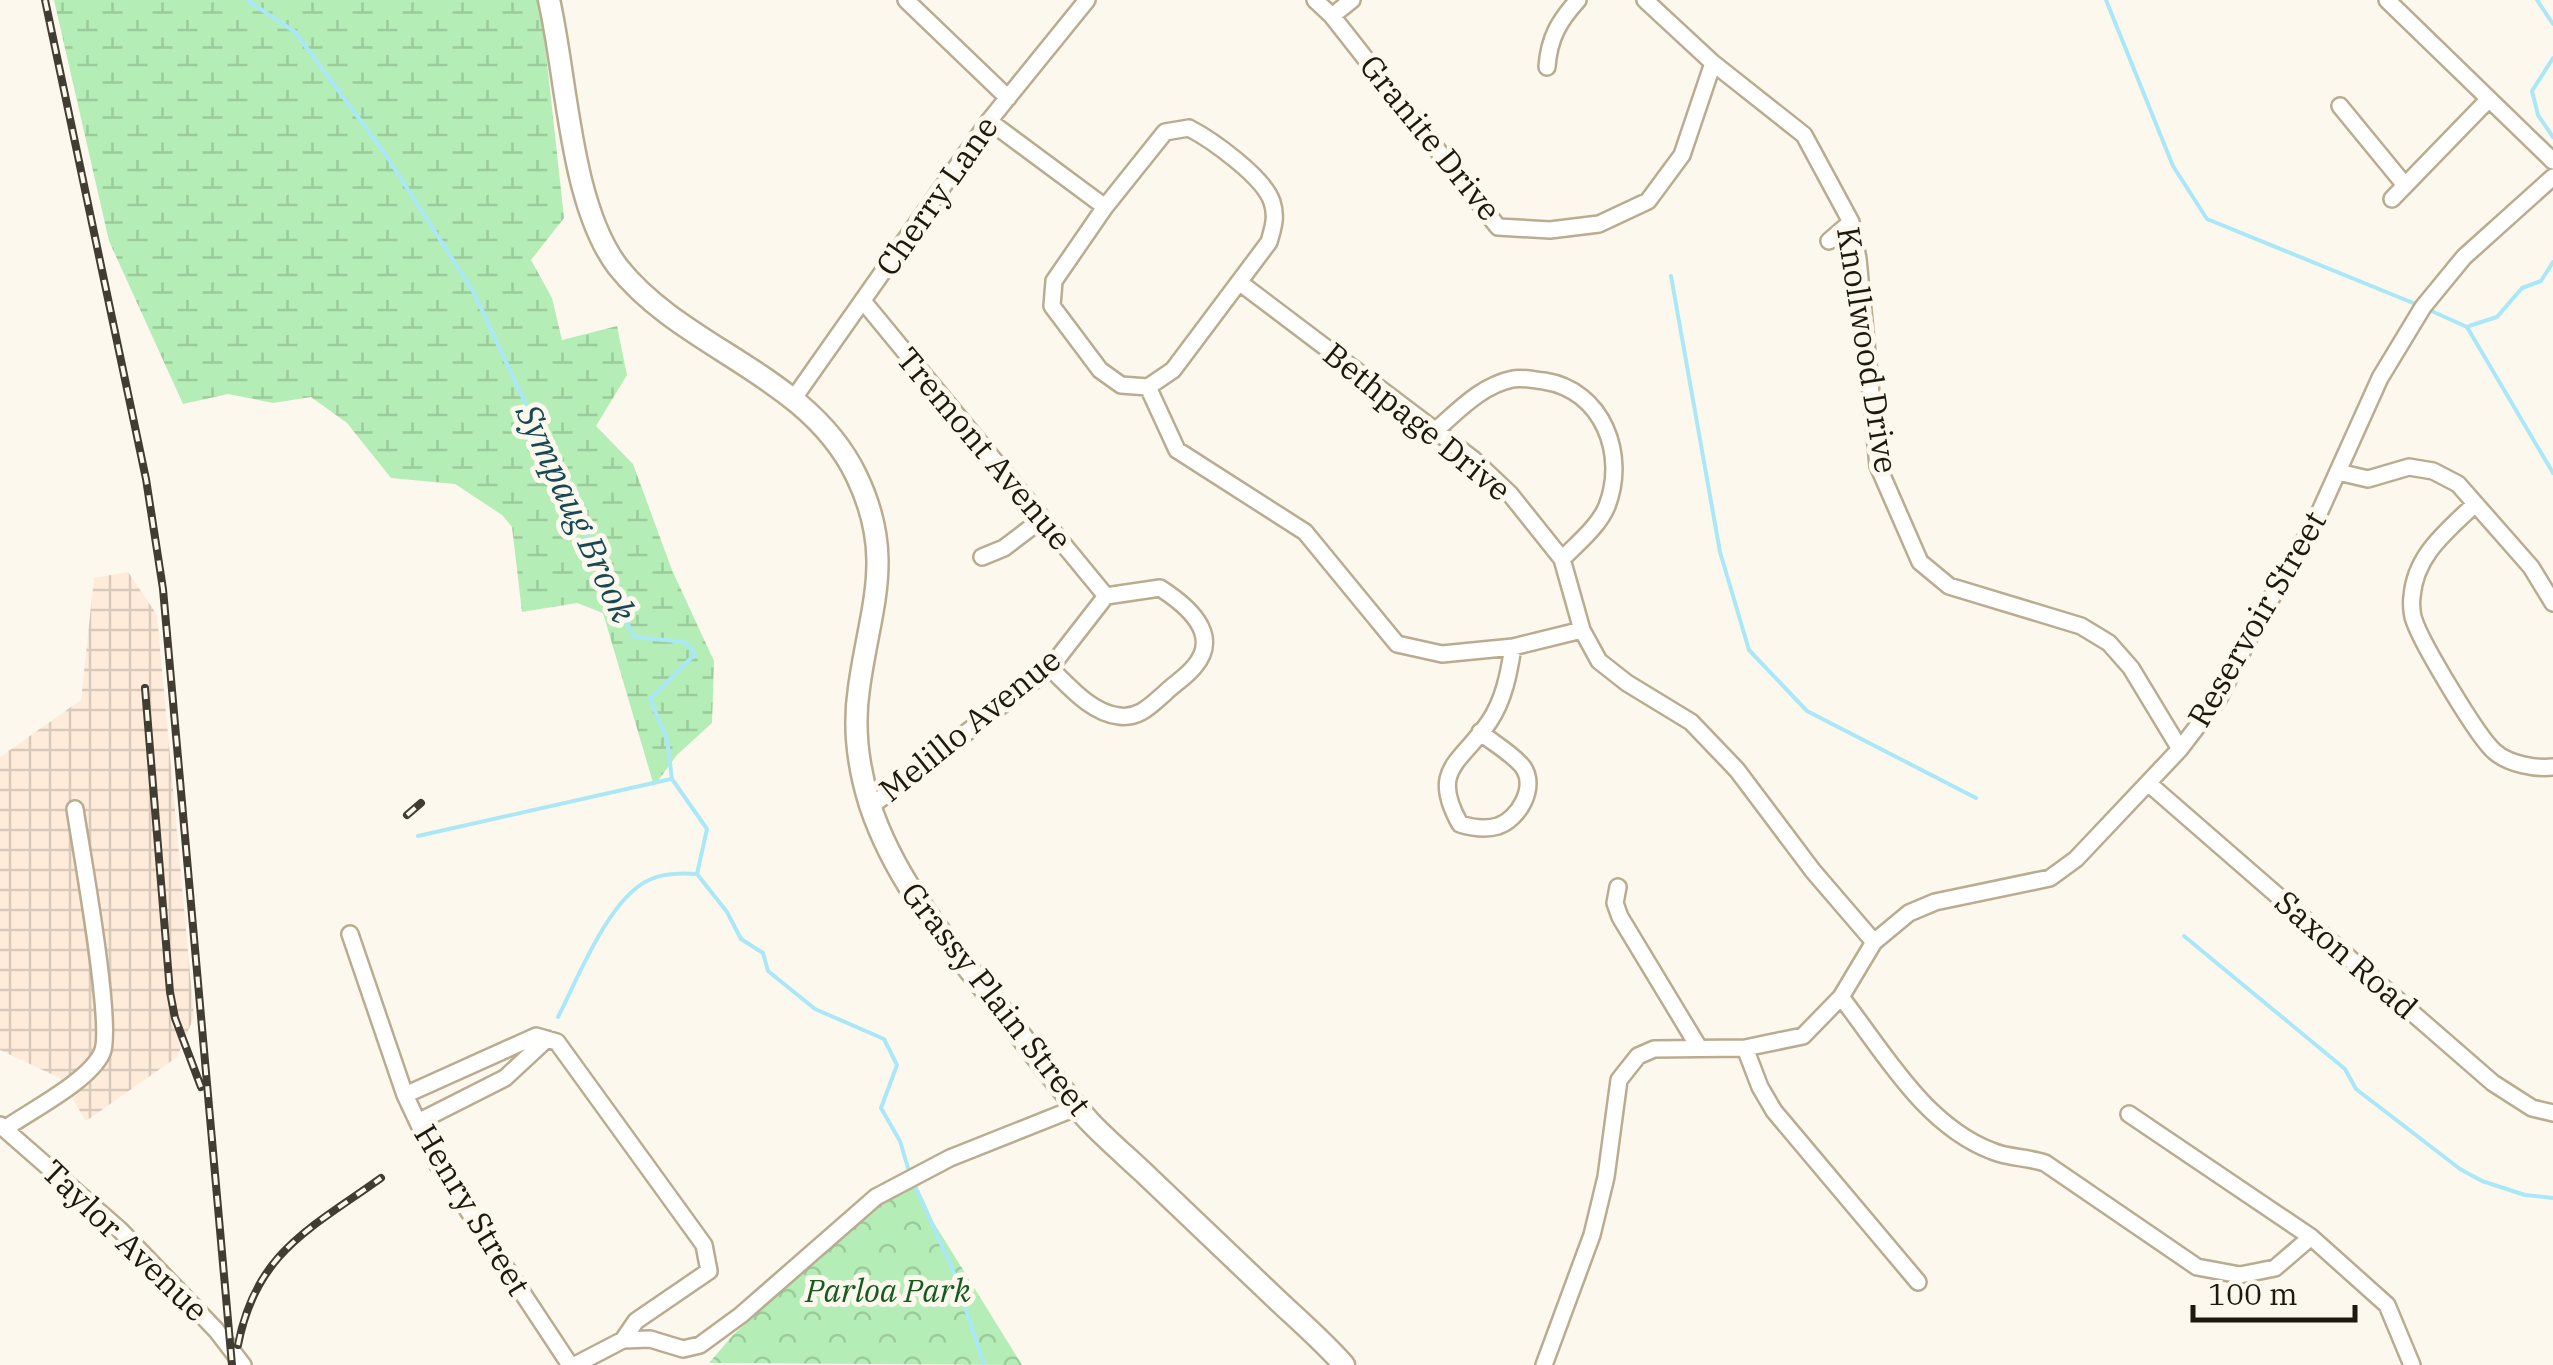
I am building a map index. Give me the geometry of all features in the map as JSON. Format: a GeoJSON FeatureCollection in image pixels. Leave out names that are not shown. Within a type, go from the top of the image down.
{"type":"FeatureCollection","features":[{"type":"Feature","properties":{"kind":"main road","name":"Grassy Plain Street"},"geometry":{"type":"LineString","coordinates":[[549,0],[580,170],[600,236],[617,265],[645,295],[794,398],[855,472],[870,510],[878,547],[878,588],[858,690],[860,770],[870,807],[898,870],[923,910],[1090,1122],[1344,1365]]}},
{"type":"Feature","properties":{"kind":"street"},"geometry":{"type":"LineString","coordinates":[[906,0],[1008,98]]}},
{"type":"Feature","properties":{"kind":"street","name":"Cherry Lane"},"geometry":{"type":"LineString","coordinates":[[794,398],[990,121],[1087,0]]}},
{"type":"Feature","properties":{"kind":"street","name":"Granite Drive"},"geometry":{"type":"LineString","coordinates":[[1315,0],[1332,16],[1498,228],[1550,230],[1600,224],[1648,201],[1682,156],[1713,63]]}},
{"type":"Feature","properties":{"kind":"street"},"geometry":{"type":"LineString","coordinates":[[1332,16],[1352,0]]}},
{"type":"Feature","properties":{"kind":"street"},"geometry":{"type":"LineString","coordinates":[[1546,67],[1548,46],[1560,20],[1578,0]]}},
{"type":"Feature","properties":{"kind":"street","name":"Knollwood Drive"},"geometry":{"type":"LineString","coordinates":[[1646,0],[1713,63],[1804,135],[1851,222],[1878,466],[1920,562],[1949,586],[2081,626],[2109,643],[2131,668],[2180,749]]}},
{"type":"Feature","properties":{"kind":"street"},"geometry":{"type":"LineString","coordinates":[[2387,0],[2553,161]]}},
{"type":"Feature","properties":{"kind":"street"},"geometry":{"type":"LineString","coordinates":[[2392,199],[2489,99]]}},
{"type":"Feature","properties":{"kind":"street"},"geometry":{"type":"LineString","coordinates":[[2340,106],[2404,184]]}},
{"type":"Feature","properties":{"kind":"street"},"geometry":{"type":"LineString","coordinates":[[990,121],[1105,207]]}},
{"type":"Feature","properties":{"kind":"street"},"geometry":{"type":"LineString","coordinates":[[1189,128],[1222,146],[1272,198],[1276,220],[1269,242],[1239,282],[1173,370],[1148,387],[1121,385],[1100,370],[1052,306],[1054,281],[1105,207],[1164,132],[1189,128]]}},
{"type":"Feature","properties":{"kind":"street","name":"Reservoir Street"},"geometry":{"type":"LineString","coordinates":[[1544,1365],[1592,1235],[1606,1177],[1620,1080],[1638,1056],[1654,1049],[1745,1048],[1803,1036],[1840,997],[1874,942],[1910,912],[1935,902],[2050,878],[2076,859],[2180,749],[2219,698],[2316,520],[2380,378],[2423,307],[2464,257],[2553,178]]}},
{"type":"Feature","properties":{"kind":"street"},"geometry":{"type":"LineString","coordinates":[[1829,241],[1851,222]]}},
{"type":"Feature","properties":{"kind":"street","name":"Bethpage Drive"},"geometry":{"type":"LineString","coordinates":[[1239,282],[1436,430],[1510,494],[1562,560],[1582,630],[1598,661],[1690,722],[1737,770],[1813,872],[1874,942]]}},
{"type":"Feature","properties":{"kind":"street","name":"Tremont Avenue"},"geometry":{"type":"LineString","coordinates":[[862,301],[1106,596]]}},
{"type":"Feature","properties":{"kind":"street"},"geometry":{"type":"LineString","coordinates":[[1436,430],[1484,391],[1514,379],[1556,383],[1594,409],[1611,436],[1616,467],[1606,509],[1562,560]]}},
{"type":"Feature","properties":{"kind":"street"},"geometry":{"type":"LineString","coordinates":[[1148,387],[1177,450],[1306,532],[1397,644],[1442,654],[1512,647],[1582,630]]}},
{"type":"Feature","properties":{"kind":"street"},"geometry":{"type":"LineString","coordinates":[[2338,472],[2368,479],[2409,467],[2433,471],[2458,484],[2531,567],[2553,603]]}},
{"type":"Feature","properties":{"kind":"street"},"geometry":{"type":"LineString","coordinates":[[2475,504],[2432,545],[2425,558],[2412,597],[2414,620],[2474,727],[2495,752],[2518,764],[2553,767]]}},
{"type":"Feature","properties":{"kind":"street"},"geometry":{"type":"LineString","coordinates":[[982,557],[1004,548],[1042,519]]}},
{"type":"Feature","properties":{"kind":"street"},"geometry":{"type":"LineString","coordinates":[[1050,668],[1086,702],[1118,716],[1140,714],[1197,664],[1203,644],[1199,620],[1187,605],[1160,588],[1106,596]]}},
{"type":"Feature","properties":{"kind":"street","name":"Melillo Avenue"},"geometry":{"type":"LineString","coordinates":[[870,807],[1050,668],[1106,596]]}},
{"type":"Feature","properties":{"kind":"street"},"geometry":{"type":"LineString","coordinates":[[1480,732],[1524,768],[1528,780],[1520,810],[1497,826],[1477,829],[1460,824],[1450,805],[1448,768],[1480,732],[1490,721],[1507,681],[1512,647]]}},
{"type":"Feature","properties":{"kind":"street","name":"Saxon Road"},"geometry":{"type":"LineString","coordinates":[[2148,783],[2493,1083],[2532,1108],[2553,1114]]}},
{"type":"Feature","properties":{"kind":"street"},"geometry":{"type":"LineString","coordinates":[[3,1127],[92,1067],[104,1050],[104,999],[76,809]]}},
{"type":"Feature","properties":{"kind":"street"},"geometry":{"type":"LineString","coordinates":[[1618,887],[1615,903],[1620,917],[1698,1046]]}},
{"type":"Feature","properties":{"kind":"street","name":"Henry Street"},"geometry":{"type":"LineString","coordinates":[[350,934],[405,1095],[438,1165],[573,1365]]}},
{"type":"Feature","properties":{"kind":"street"},"geometry":{"type":"LineString","coordinates":[[1840,997],[1934,1116],[1964,1138],[1995,1153],[2026,1156],[2044,1163],[2196,1267],[2240,1275],[2274,1268],[2311,1237]]}},
{"type":"Feature","properties":{"kind":"street"},"geometry":{"type":"LineString","coordinates":[[405,1095],[536,1036],[557,1042],[704,1245],[709,1271],[636,1321],[623,1340]]}},
{"type":"Feature","properties":{"kind":"street"},"geometry":{"type":"LineString","coordinates":[[418,1122],[505,1078],[548,1039]]}},
{"type":"Feature","properties":{"kind":"street"},"geometry":{"type":"LineString","coordinates":[[1745,1048],[1774,1112],[1918,1282]]}},
{"type":"Feature","properties":{"kind":"street"},"geometry":{"type":"LineString","coordinates":[[573,1365],[623,1340],[650,1339],[689,1357],[876,1197],[950,1158],[1078,1107]]}},
{"type":"Feature","properties":{"kind":"street"},"geometry":{"type":"LineString","coordinates":[[2128,1114],[2311,1237],[2387,1305],[2412,1365]]}},
{"type":"Feature","properties":{"kind":"street","name":"Taylor Avenue"},"geometry":{"type":"LineString","coordinates":[[3,1127],[120,1230],[216,1330],[243,1365]]}},
{"type":"Feature","properties":{"kind":"shaded area"},"geometry":{"type":"Polygon","coordinates":[[[128,572],[157,615],[194,1017],[177,1057],[86,1121],[60,1078],[0,1050],[0,757],[81,700],[94,578],[128,572]]]}},
{"type":"Feature","properties":{"kind":"green space"},"geometry":{"type":"Polygon","coordinates":[[[54,0],[537,0],[564,218],[531,260],[552,298],[562,340],[617,326],[627,375],[596,426],[633,464],[672,570],[714,661],[712,723],[677,755],[654,786],[603,613],[577,603],[522,612],[512,527],[502,515],[455,484],[391,478],[347,423],[311,397],[273,403],[228,394],[183,404],[109,241],[54,0]]]}},
{"type":"Feature","properties":{"kind":"green space","name":"Parloa Park"},"geometry":{"type":"Polygon","coordinates":[[[908,1184],[919,1190],[934,1223],[1022,1365],[709,1363],[808,1262],[883,1199],[908,1184]]]}},
{"type":"Feature","properties":{"kind":"waterway","name":"Sympaug Brook"},"geometry":{"type":"LineString","coordinates":[[247,0],[295,32],[386,155],[474,293],[634,637],[685,642],[695,654],[650,699],[667,739],[672,779],[707,829],[697,874],[727,912],[741,939],[763,953],[768,971],[815,1009],[884,1039],[897,1065],[881,1108],[900,1141],[908,1168]]}},
{"type":"Feature","properties":{"kind":"waterway"},"geometry":{"type":"LineString","coordinates":[[2106,0],[2173,166],[2207,219],[2418,305]]}},
{"type":"Feature","properties":{"kind":"waterway"},"geometry":{"type":"LineString","coordinates":[[2537,0],[2553,24]]}},
{"type":"Feature","properties":{"kind":"waterway"},"geometry":{"type":"LineString","coordinates":[[2553,58],[2532,91],[2538,115],[2553,137]]}},
{"type":"Feature","properties":{"kind":"waterway"},"geometry":{"type":"LineString","coordinates":[[2469,326],[2497,317],[2522,288],[2541,281],[2553,262]]}},
{"type":"Feature","properties":{"kind":"waterway"},"geometry":{"type":"LineString","coordinates":[[1671,276],[1720,552],[1749,650],[1807,711],[1976,798]]}},
{"type":"Feature","properties":{"kind":"waterway"},"geometry":{"type":"LineString","coordinates":[[2427,309],[2467,327],[2553,473]]}},
{"type":"Feature","properties":{"kind":"waterway"},"geometry":{"type":"LineString","coordinates":[[418,836],[671,779]]}},
{"type":"Feature","properties":{"kind":"waterway"},"geometry":{"type":"LineString","coordinates":[[558,1017],[596,941],[634,889],[654,878],[696,874]]}},
{"type":"Feature","properties":{"kind":"waterway"},"geometry":{"type":"LineString","coordinates":[[2184,936],[2345,1069],[2356,1089],[2460,1169],[2525,1195],[2553,1198]]}},
{"type":"Feature","properties":{"kind":"waterway","name":"Sympaug Brook"},"geometry":{"type":"LineString","coordinates":[[915,1186],[955,1275],[984,1365]]}},
{"type":"Feature","properties":{"kind":"railway"},"geometry":{"type":"LineString","coordinates":[[45,0],[146,479],[163,589],[232,1365]]}},
{"type":"Feature","properties":{"kind":"railway"},"geometry":{"type":"LineString","coordinates":[[145,688],[170,992],[175,1018],[201,1087]]}},
{"type":"Feature","properties":{"kind":"railway"},"geometry":{"type":"LineString","coordinates":[[407,815],[421,803]]}},
{"type":"Feature","properties":{"kind":"railway"},"geometry":{"type":"LineString","coordinates":[[238,1345],[246,1313],[272,1265],[309,1229],[381,1178]]}}]}
